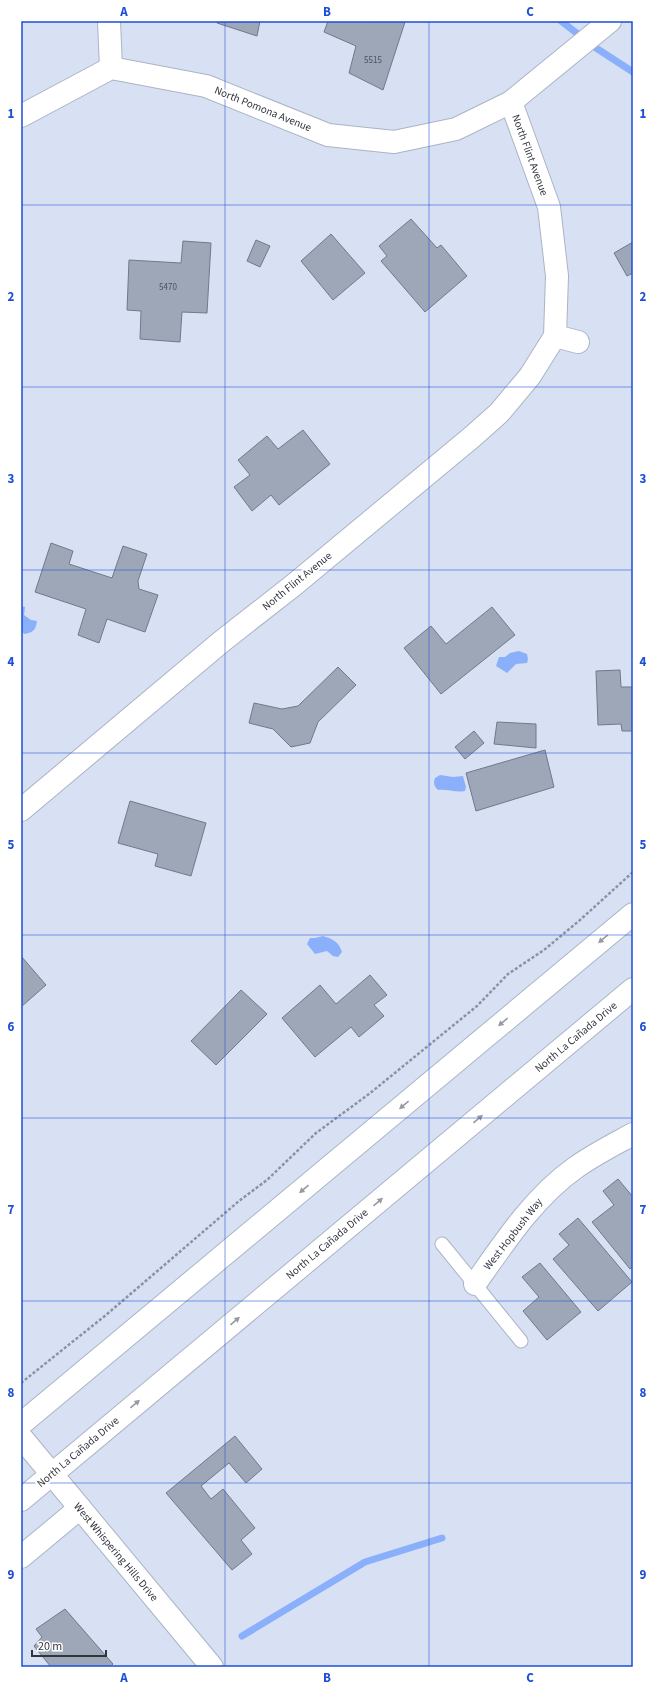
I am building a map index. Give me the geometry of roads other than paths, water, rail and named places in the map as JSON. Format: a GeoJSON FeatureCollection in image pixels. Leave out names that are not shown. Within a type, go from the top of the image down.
{"type":"FeatureCollection","features":[{"type":"Feature","properties":{"kind":"street"},"geometry":{"type":"LineString","coordinates":[[21,116],[111,68],[109,21]]}},
{"type":"Feature","properties":{"kind":"street","name":"North Flint Avenue"},"geometry":{"type":"LineString","coordinates":[[21,810],[221,642],[301,579],[472,437],[499,413],[530,376],[555,336],[557,276],[549,207],[511,102],[610,21]]}},
{"type":"Feature","properties":{"kind":"street","name":"North Pomona Avenue"},"geometry":{"type":"LineString","coordinates":[[111,68],[206,86],[328,135],[394,142],[456,129],[511,102]]}},
{"type":"Feature","properties":{"kind":"street"},"geometry":{"type":"LineString","coordinates":[[555,336],[578,342]]}},
{"type":"Feature","properties":{"kind":"street"},"geometry":{"type":"LineString","coordinates":[[21,1424],[633,914]]}},
{"type":"Feature","properties":{"kind":"street","name":"North La Cañada Drive"},"geometry":{"type":"LineString","coordinates":[[21,1500],[633,989]]}},
{"type":"Feature","properties":{"kind":"street","name":"West Hopbush Way"},"geometry":{"type":"LineString","coordinates":[[474,1284],[516,1227],[543,1195],[574,1169],[599,1152],[633,1134]]}},
{"type":"Feature","properties":{"kind":"street","name":"West Whispering Hills Drive"},"geometry":{"type":"LineString","coordinates":[[21,1437],[212,1667]]}},
{"type":"Feature","properties":{"kind":"street"},"geometry":{"type":"LineString","coordinates":[[21,1557],[80,1508]]}},
{"type":"Feature","properties":{"kind":"lane"},"geometry":{"type":"LineString","coordinates":[[442,1244],[521,1341]]}},
{"type":"Feature","properties":{"kind":"water"},"geometry":{"type":"Polygon","coordinates":[[[21,606],[25,607],[24,615],[31,620],[37,621],[34,630],[25,634],[21,632],[21,606]]]}},
{"type":"Feature","properties":{"kind":"water"},"geometry":{"type":"Polygon","coordinates":[[[519,651],[527,654],[527,663],[516,664],[507,673],[496,666],[499,657],[505,657],[510,653],[519,651]]]}},
{"type":"Feature","properties":{"kind":"water"},"geometry":{"type":"Polygon","coordinates":[[[440,775],[453,777],[463,776],[466,787],[465,791],[458,792],[438,790],[434,781],[435,778],[440,775]]]}},
{"type":"Feature","properties":{"kind":"water"},"geometry":{"type":"Polygon","coordinates":[[[323,936],[337,943],[342,952],[338,957],[333,956],[327,951],[315,954],[307,944],[310,938],[323,936]]]}},
{"type":"Feature","properties":{"kind":"waterway"},"geometry":{"type":"LineString","coordinates":[[561,21],[596,48],[633,72]]}},
{"type":"Feature","properties":{"kind":"waterway"},"geometry":{"type":"LineString","coordinates":[[242,1636],[365,1562],[442,1538]]}}]}
